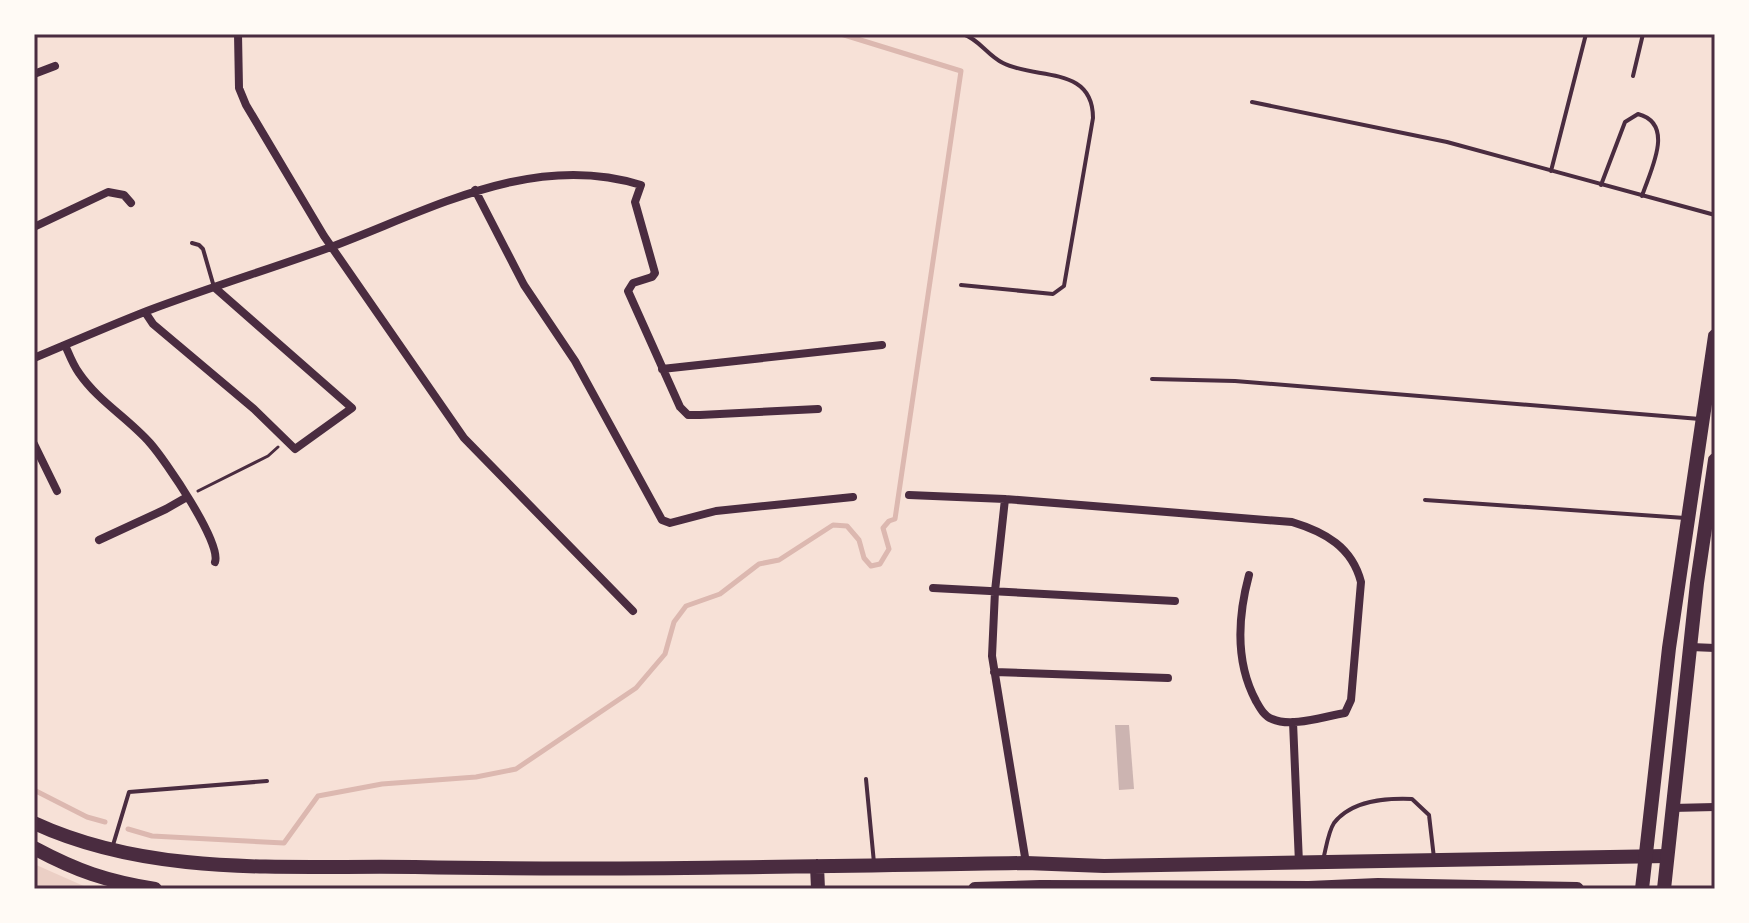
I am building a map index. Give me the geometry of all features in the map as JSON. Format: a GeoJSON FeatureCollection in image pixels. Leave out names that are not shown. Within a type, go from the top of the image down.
{"type":"FeatureCollection","features":[{"type":"Feature","properties":{"kind":"main road"},"geometry":{"type":"LineString","coordinates":[[1642,889],[1669,648],[1715,336]]}},
{"type":"Feature","properties":{"kind":"main road"},"geometry":{"type":"LineString","coordinates":[[1664,889],[1691,647],[1710,524],[1715,460]]}},
{"type":"Feature","properties":{"kind":"main road"},"geometry":{"type":"LineString","coordinates":[[1650,807],[1672,808]]}},
{"type":"Feature","properties":{"kind":"main road"},"geometry":{"type":"LineString","coordinates":[[34,823],[111,851],[157,860],[291,867],[520,870],[1026,863],[1104,866],[1667,856]]}},
{"type":"Feature","properties":{"kind":"main road"},"geometry":{"type":"LineString","coordinates":[[34,848],[74,869],[111,882],[155,889]]}},
{"type":"Feature","properties":{"kind":"main road"},"geometry":{"type":"LineString","coordinates":[[817,866],[818,889]]}},
{"type":"Feature","properties":{"kind":"main road"},"geometry":{"type":"LineString","coordinates":[[975,889],[1378,885],[1577,889]]}},
{"type":"Feature","properties":{"kind":"street"},"geometry":{"type":"LineString","coordinates":[[238,34],[239,88],[242,97],[331,247],[464,438],[633,611]]}},
{"type":"Feature","properties":{"kind":"street"},"geometry":{"type":"LineString","coordinates":[[34,74],[55,66]]}},
{"type":"Feature","properties":{"kind":"street"},"geometry":{"type":"LineString","coordinates":[[34,358],[145,312],[331,247],[475,190],[563,175],[617,177],[641,185],[635,202],[655,273],[652,277],[633,283],[628,291],[680,407],[688,415],[818,409]]}},
{"type":"Feature","properties":{"kind":"street"},"geometry":{"type":"LineString","coordinates":[[475,190],[524,285],[575,361],[657,515],[670,523],[716,511],[853,497]]}},
{"type":"Feature","properties":{"kind":"street"},"geometry":{"type":"LineString","coordinates":[[34,227],[108,192],[124,195],[131,203]]}},
{"type":"Feature","properties":{"kind":"street"},"geometry":{"type":"LineString","coordinates":[[145,312],[153,324],[254,409],[295,449],[352,408],[214,287]]}},
{"type":"Feature","properties":{"kind":"street"},"geometry":{"type":"LineString","coordinates":[[65,345],[79,373],[102,400],[151,443],[215,547],[215,562]]}},
{"type":"Feature","properties":{"kind":"street"},"geometry":{"type":"LineString","coordinates":[[662,369],[882,345]]}},
{"type":"Feature","properties":{"kind":"street"},"geometry":{"type":"LineString","coordinates":[[34,444],[57,491]]}},
{"type":"Feature","properties":{"kind":"street"},"geometry":{"type":"LineString","coordinates":[[909,495],[1005,499],[1292,522],[1315,529],[1344,548],[1357,565],[1361,582],[1351,700],[1345,713],[1293,722],[1272,719],[1261,710],[1251,692],[1243,665],[1240,639],[1242,602],[1249,575]]}},
{"type":"Feature","properties":{"kind":"street"},"geometry":{"type":"LineString","coordinates":[[99,540],[187,497]]}},
{"type":"Feature","properties":{"kind":"street"},"geometry":{"type":"LineString","coordinates":[[1005,499],[992,656],[1026,863]]}},
{"type":"Feature","properties":{"kind":"street"},"geometry":{"type":"LineString","coordinates":[[933,588],[1175,601]]}},
{"type":"Feature","properties":{"kind":"street"},"geometry":{"type":"LineString","coordinates":[[1691,647],[1715,648]]}},
{"type":"Feature","properties":{"kind":"street"},"geometry":{"type":"LineString","coordinates":[[994,672],[1168,678]]}},
{"type":"Feature","properties":{"kind":"street"},"geometry":{"type":"LineString","coordinates":[[1293,722],[1300,864]]}},
{"type":"Feature","properties":{"kind":"street"},"geometry":{"type":"LineString","coordinates":[[1672,808],[1715,807]]}},
{"type":"Feature","properties":{"kind":"lane"},"geometry":{"type":"LineString","coordinates":[[961,285],[1053,294],[1064,286],[1093,118],[1090,94],[1082,87],[1071,81],[1003,63],[978,39],[963,34]]}},
{"type":"Feature","properties":{"kind":"lane"},"geometry":{"type":"LineString","coordinates":[[1551,171],[1586,34]]}},
{"type":"Feature","properties":{"kind":"lane"},"geometry":{"type":"LineString","coordinates":[[1633,76],[1643,34]]}},
{"type":"Feature","properties":{"kind":"lane"},"geometry":{"type":"LineString","coordinates":[[1252,102],[1447,142],[1715,215]]}},
{"type":"Feature","properties":{"kind":"lane"},"geometry":{"type":"LineString","coordinates":[[1601,185],[1625,122],[1638,114],[1647,116],[1659,131],[1659,142],[1642,196]]}},
{"type":"Feature","properties":{"kind":"lane"},"geometry":{"type":"LineString","coordinates":[[192,243],[203,249],[214,287]]}},
{"type":"Feature","properties":{"kind":"lane"},"geometry":{"type":"LineString","coordinates":[[1152,379],[1292,385],[1703,419]]}},
{"type":"Feature","properties":{"kind":"lane"},"geometry":{"type":"LineString","coordinates":[[1425,500],[1688,518]]}},
{"type":"Feature","properties":{"kind":"lane"},"geometry":{"type":"LineString","coordinates":[[866,779],[874,865]]}},
{"type":"Feature","properties":{"kind":"lane"},"geometry":{"type":"LineString","coordinates":[[111,851],[129,792],[267,781]]}},
{"type":"Feature","properties":{"kind":"lane"},"geometry":{"type":"LineString","coordinates":[[1322,863],[1333,825],[1348,811],[1364,803],[1388,798],[1412,799],[1429,815],[1434,860]]}},
{"type":"Feature","properties":{"kind":"path"},"geometry":{"type":"LineString","coordinates":[[187,497],[268,456],[285,441]]}},
{"type":"Feature","properties":{"kind":"shaded area"},"geometry":{"type":"Polygon","coordinates":[[[34,864],[86,887],[34,889],[34,864]]]}},
{"type":"Feature","properties":{"kind":"building"},"geometry":{"type":"Polygon","coordinates":[[[1115,725],[1129,725],[1134,789],[1119,790],[1115,725]]]}},
{"type":"Feature","properties":{"kind":"waterway"},"geometry":{"type":"LineString","coordinates":[[128,829],[152,836],[284,843],[318,796],[382,784],[476,777],[516,769],[636,688],[665,654],[674,622],[686,606],[720,594],[759,564],[779,560],[833,525],[847,526],[859,540],[864,558],[871,566],[880,564],[889,549],[883,528],[895,519],[961,71],[841,34]]}},
{"type":"Feature","properties":{"kind":"waterway"},"geometry":{"type":"LineString","coordinates":[[34,790],[87,817],[105,822]]}}]}
